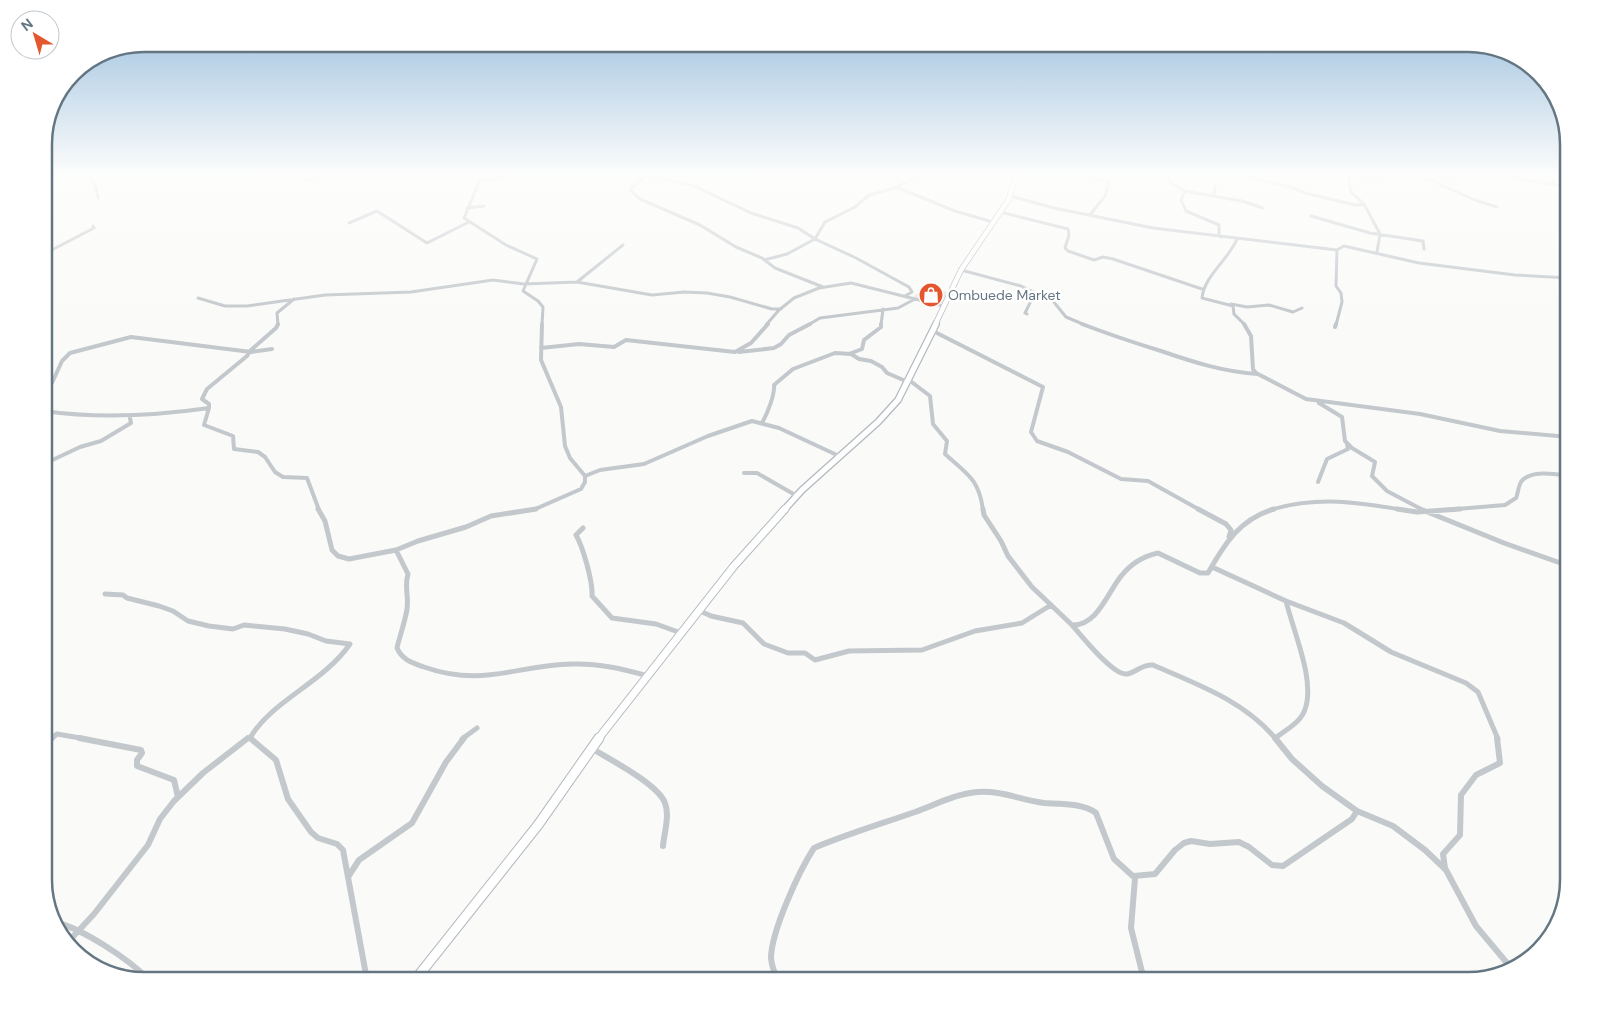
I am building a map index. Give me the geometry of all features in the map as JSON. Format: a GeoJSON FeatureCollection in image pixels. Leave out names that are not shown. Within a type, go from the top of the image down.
{"type":"FeatureCollection","features":[{"type":"Feature","properties":{"kind":"street"},"geometry":{"type":"LineString","coordinates":[[396,223],[428,243],[467,223]]}},
{"type":"Feature","properties":{"kind":"street"},"geometry":{"type":"LineString","coordinates":[[294,299],[277,313],[278,325],[276,328],[203,393],[202,400],[209,404],[204,425],[208,429],[223,431],[233,436],[234,449],[258,452],[266,459],[271,468],[284,477],[301,476],[307,478],[317,506],[325,520],[332,550],[338,556],[349,559],[396,550],[418,541],[466,527],[491,516],[521,513],[537,508],[581,489],[585,482],[585,476],[570,458],[564,446],[561,407],[543,368],[541,348],[542,307],[538,301],[524,292],[524,284],[536,264],[536,258],[506,245],[470,223]]}},
{"type":"Feature","properties":{"kind":"street"},"geometry":{"type":"LineString","coordinates":[[695,223],[780,270],[824,288]]}},
{"type":"Feature","properties":{"kind":"street"},"geometry":{"type":"LineString","coordinates":[[782,223],[798,228],[815,239],[856,258],[909,287],[912,292],[905,296]]}},
{"type":"Feature","properties":{"kind":"street"},"geometry":{"type":"LineString","coordinates":[[764,260],[787,254],[815,239],[825,223]]}},
{"type":"Feature","properties":{"kind":"street"},"geometry":{"type":"LineString","coordinates":[[422,971],[538,825],[591,748],[740,559],[797,496],[888,411],[901,395],[961,270],[992,223]]}},
{"type":"Feature","properties":{"kind":"street"},"geometry":{"type":"LineString","coordinates":[[1043,223],[1068,229],[1069,235],[1065,248],[1068,251],[1094,260],[1103,257],[1116,259],[1202,288]]}},
{"type":"Feature","properties":{"kind":"street"},"geometry":{"type":"LineString","coordinates":[[1127,223],[1221,237],[1292,243],[1337,250],[1344,246],[1419,263],[1515,275],[1560,278]]}},
{"type":"Feature","properties":{"kind":"street"},"geometry":{"type":"LineString","coordinates":[[1214,223],[1219,225],[1219,235],[1221,237]]}},
{"type":"Feature","properties":{"kind":"street"},"geometry":{"type":"LineString","coordinates":[[1337,223],[1380,234],[1423,241],[1424,249]]}},
{"type":"Feature","properties":{"kind":"street"},"geometry":{"type":"LineString","coordinates":[[1374,223],[1380,234],[1377,252]]}},
{"type":"Feature","properties":{"kind":"street"},"geometry":{"type":"LineString","coordinates":[[53,249],[94,228],[94,226]]}},
{"type":"Feature","properties":{"kind":"street"},"geometry":{"type":"LineString","coordinates":[[1237,239],[1225,262],[1202,288],[1202,298],[1247,307],[1269,304],[1293,312],[1302,308]]}},
{"type":"Feature","properties":{"kind":"street"},"geometry":{"type":"LineString","coordinates":[[577,282],[623,245]]}},
{"type":"Feature","properties":{"kind":"street"},"geometry":{"type":"LineString","coordinates":[[1335,328],[1342,302],[1341,293],[1336,287],[1337,250]]}},
{"type":"Feature","properties":{"kind":"street"},"geometry":{"type":"LineString","coordinates":[[961,270],[1014,284],[1035,293],[1053,301],[1065,316],[1105,333],[1206,366],[1238,373],[1259,374]]}},
{"type":"Feature","properties":{"kind":"street"},"geometry":{"type":"LineString","coordinates":[[198,298],[224,306],[236,307],[344,294],[411,292],[487,280],[524,284],[577,282],[652,295],[691,292],[713,294],[772,309],[781,309]]}},
{"type":"Feature","properties":{"kind":"street"},"geometry":{"type":"LineString","coordinates":[[735,352],[751,342],[784,304],[800,295],[824,288],[856,284],[943,306]]}},
{"type":"Feature","properties":{"kind":"street"},"geometry":{"type":"LineString","coordinates":[[1027,314],[1025,313],[1029,302],[1035,293]]}},
{"type":"Feature","properties":{"kind":"street"},"geometry":{"type":"LineString","coordinates":[[541,348],[579,344],[614,347],[621,341],[626,340],[735,352],[774,348],[789,336],[820,318],[899,308],[915,299]]}},
{"type":"Feature","properties":{"kind":"street"},"geometry":{"type":"LineString","coordinates":[[1229,304],[1233,306],[1234,314],[1242,320],[1250,332],[1251,367],[1259,374],[1297,396],[1329,408]]}},
{"type":"Feature","properties":{"kind":"street"},"geometry":{"type":"LineString","coordinates":[[849,354],[862,349],[864,340],[880,327],[883,309]]}},
{"type":"Feature","properties":{"kind":"street"},"geometry":{"type":"LineString","coordinates":[[933,331],[1043,387],[1044,393],[1036,412],[1031,432],[1037,441],[1068,452],[1121,479],[1130,481],[1141,478],[1148,481],[1226,524],[1231,530],[1229,538]]}},
{"type":"Feature","properties":{"kind":"street"},"geometry":{"type":"LineString","coordinates":[[53,381],[59,375],[63,359],[77,350],[134,336],[250,352],[272,349]]}},
{"type":"Feature","properties":{"kind":"street"},"geometry":{"type":"LineString","coordinates":[[762,422],[770,410],[769,403],[775,392],[774,384],[786,373],[831,354],[849,354],[875,363],[887,374],[909,381],[930,396],[933,424],[947,442],[945,454],[967,472],[979,486],[984,516],[1001,541],[1010,560],[1032,587],[1072,625],[1098,654],[1119,672],[1128,673],[1144,664],[1153,664],[1230,700],[1256,718],[1292,759],[1310,776],[1357,811],[1383,821],[1399,830],[1425,850],[1446,870]]}},
{"type":"Feature","properties":{"kind":"street"},"geometry":{"type":"LineString","coordinates":[[1311,400],[1420,414],[1500,431],[1560,436]]}},
{"type":"Feature","properties":{"kind":"street"},"geometry":{"type":"LineString","coordinates":[[1318,482],[1322,465],[1330,456],[1348,449],[1343,435],[1345,430],[1344,420],[1325,404],[1336,403]]}},
{"type":"Feature","properties":{"kind":"street"},"geometry":{"type":"LineString","coordinates":[[53,412],[130,418],[209,408]]}},
{"type":"Feature","properties":{"kind":"street"},"geometry":{"type":"LineString","coordinates":[[53,460],[80,447],[101,440],[131,423],[130,418]]}},
{"type":"Feature","properties":{"kind":"street"},"geometry":{"type":"LineString","coordinates":[[585,476],[600,470],[644,464],[752,421],[762,422],[779,428],[839,456]]}},
{"type":"Feature","properties":{"kind":"street"},"geometry":{"type":"LineString","coordinates":[[1347,444],[1376,464],[1371,473],[1382,487],[1427,512],[1560,563]]}},
{"type":"Feature","properties":{"kind":"street"},"geometry":{"type":"LineString","coordinates":[[744,473],[757,473],[797,496]]}},
{"type":"Feature","properties":{"kind":"street"},"geometry":{"type":"LineString","coordinates":[[1072,625],[1080,625],[1089,619],[1112,591],[1120,576],[1134,565],[1154,554],[1170,558],[1200,573],[1208,573],[1229,538],[1259,513],[1286,505],[1310,501],[1359,502],[1408,512],[1505,505],[1517,499],[1521,482],[1528,477],[1543,473],[1560,475]]}},
{"type":"Feature","properties":{"kind":"street"},"geometry":{"type":"LineString","coordinates":[[583,528],[576,535],[587,562],[586,570],[593,586],[592,596],[596,602],[612,618],[656,624],[681,633]]}},
{"type":"Feature","properties":{"kind":"street"},"geometry":{"type":"LineString","coordinates":[[396,550],[408,574],[405,585],[408,599],[407,610],[398,648],[400,654],[406,659],[436,671],[468,677],[485,677],[565,664],[611,667],[648,676]]}},
{"type":"Feature","properties":{"kind":"street"},"geometry":{"type":"LineString","coordinates":[[1212,567],[1286,601],[1344,623],[1399,656],[1466,684],[1481,696],[1498,743],[1501,759],[1496,767],[1476,775],[1461,795],[1462,829],[1458,838],[1443,854],[1446,870],[1476,926],[1507,963]]}},
{"type":"Feature","properties":{"kind":"street"},"geometry":{"type":"LineString","coordinates":[[73,938],[148,845],[160,819],[178,797],[203,773],[250,737],[265,720],[327,670],[350,644],[326,641],[308,634],[285,630],[244,625],[233,629],[209,626],[188,621],[168,609],[127,598],[123,595],[105,594]]}},
{"type":"Feature","properties":{"kind":"street"},"geometry":{"type":"LineString","coordinates":[[1274,738],[1302,716],[1307,699],[1305,670],[1286,601]]}},
{"type":"Feature","properties":{"kind":"street"},"geometry":{"type":"LineString","coordinates":[[698,610],[711,616],[742,623],[764,644],[778,650],[788,653],[803,652],[816,660],[849,651],[922,650],[975,631],[1022,623],[1051,605]]}},
{"type":"Feature","properties":{"kind":"street"},"geometry":{"type":"LineString","coordinates":[[348,879],[351,870],[360,860],[396,838],[411,824],[452,752],[459,743],[477,728]]}},
{"type":"Feature","properties":{"kind":"street"},"geometry":{"type":"LineString","coordinates":[[53,738],[57,734],[141,750],[142,753],[137,760],[137,766],[174,780],[174,788],[178,797]]}},
{"type":"Feature","properties":{"kind":"street"},"geometry":{"type":"LineString","coordinates":[[250,737],[252,741],[276,760],[288,799],[311,832],[318,838],[337,844],[343,850],[365,972]]}},
{"type":"Feature","properties":{"kind":"street"},"geometry":{"type":"LineString","coordinates":[[591,748],[649,785],[662,798],[666,808],[663,846]]}},
{"type":"Feature","properties":{"kind":"street"},"geometry":{"type":"LineString","coordinates":[[775,972],[771,958],[775,937],[807,859],[814,848],[853,832],[915,812],[959,795],[986,790],[1031,801],[1092,810],[1099,817],[1114,859],[1119,866],[1134,876]]}},
{"type":"Feature","properties":{"kind":"street"},"geometry":{"type":"LineString","coordinates":[[1134,876],[1140,874],[1150,876],[1155,874],[1176,848],[1190,841],[1210,844],[1224,841],[1240,842],[1272,865],[1283,866],[1352,819],[1357,811]]}},
{"type":"Feature","properties":{"kind":"street"},"geometry":{"type":"LineString","coordinates":[[1134,876],[1135,892],[1132,928],[1142,972]]}},
{"type":"Feature","properties":{"kind":"street"},"geometry":{"type":"LineString","coordinates":[[64,924],[69,925],[134,964],[141,972]]}},
{"type":"Feature","properties":{"kind":"shaded area","name":"Ombuede Market"},"geometry":{"type":"Polygon","coordinates":[[[929,285],[947,292],[941,305],[913,297],[929,285]]]}},
{"type":"Feature","properties":{"kind":"place","name":"Ombuede Market"},"geometry":{"type":"Point","coordinates":[931,295]}}]}
